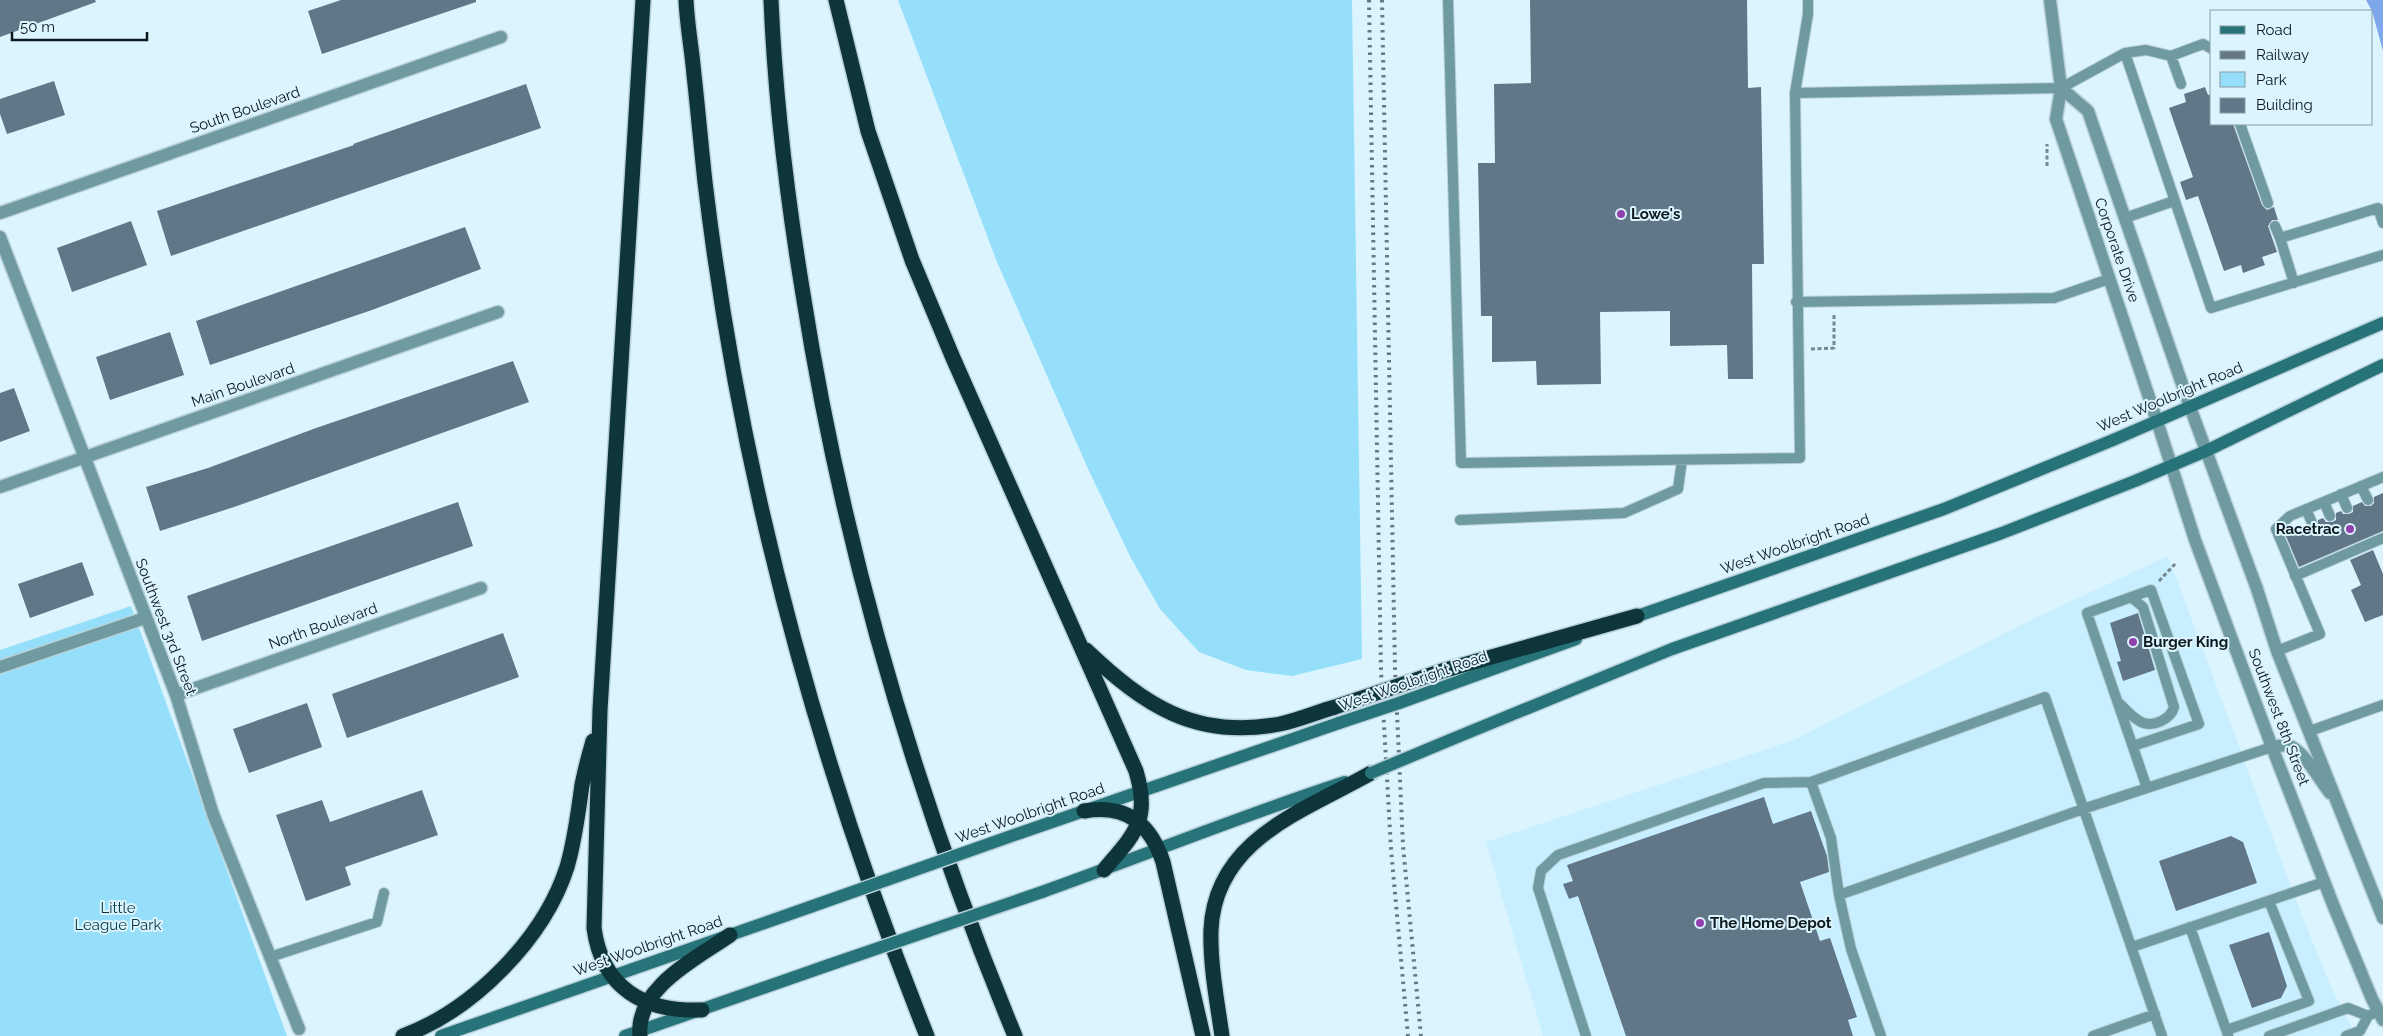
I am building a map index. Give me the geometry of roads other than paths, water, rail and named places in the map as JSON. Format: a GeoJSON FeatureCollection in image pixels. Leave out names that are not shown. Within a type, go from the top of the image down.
{"type":"FeatureCollection","features":[{"type":"Feature","properties":{"kind":"highway"},"geometry":{"type":"LineString","coordinates":[[643,0],[600,710],[594,928],[599,953],[613,975],[631,993],[647,1003],[671,1010],[702,1010]]}},
{"type":"Feature","properties":{"kind":"highway"},"geometry":{"type":"LineString","coordinates":[[686,0],[700,138],[716,266],[737,397],[764,522],[795,649],[832,775],[877,904],[927,1036]]}},
{"type":"Feature","properties":{"kind":"highway"},"geometry":{"type":"LineString","coordinates":[[770,0],[782,139],[799,268],[820,396],[847,523],[882,656],[917,772],[960,897],[1015,1036]]}},
{"type":"Feature","properties":{"kind":"highway"},"geometry":{"type":"LineString","coordinates":[[836,0],[868,131],[902,235],[937,323],[1134,766],[1141,791],[1140,822],[1135,833],[1104,870]]}},
{"type":"Feature","properties":{"kind":"highway"},"geometry":{"type":"LineString","coordinates":[[1080,644],[1114,677],[1162,710],[1194,722],[1231,727],[1268,726],[1282,724],[1442,670],[1637,616]]}},
{"type":"Feature","properties":{"kind":"highway"},"geometry":{"type":"LineString","coordinates":[[403,1036],[442,1018],[486,984],[534,932],[548,909],[566,869],[573,846],[582,784],[600,710]]}},
{"type":"Feature","properties":{"kind":"highway"},"geometry":{"type":"LineString","coordinates":[[1222,1036],[1211,943],[1213,912],[1230,868],[1263,833],[1338,788],[1371,773]]}},
{"type":"Feature","properties":{"kind":"highway"},"geometry":{"type":"LineString","coordinates":[[1084,811],[1110,810],[1133,817],[1150,834],[1159,850],[1203,1036]]}},
{"type":"Feature","properties":{"kind":"highway"},"geometry":{"type":"LineString","coordinates":[[635,1034],[647,1003],[659,986],[730,935]]}},
{"type":"Feature","properties":{"kind":"main road","name":"West Woolbright Road"},"geometry":{"type":"LineString","coordinates":[[441,1036],[1141,791],[1513,664],[1637,616],[1944,509],[2157,421],[2383,323]]}},
{"type":"Feature","properties":{"kind":"main road"},"geometry":{"type":"LineString","coordinates":[[1371,773],[1672,649],[2002,533],[2171,467],[2383,365]]}},
{"type":"Feature","properties":{"kind":"main road"},"geometry":{"type":"LineString","coordinates":[[635,1034],[1104,870],[1296,797],[1338,788]]}},
{"type":"Feature","properties":{"kind":"street","name":"Corporate Drive"},"geometry":{"type":"LineString","coordinates":[[2050,0],[2061,88],[2056,119],[2157,421]]}},
{"type":"Feature","properties":{"kind":"street","name":"South Boulevard"},"geometry":{"type":"LineString","coordinates":[[0,214],[501,37]]}},
{"type":"Feature","properties":{"kind":"street","name":"Corporate Drive"},"geometry":{"type":"LineString","coordinates":[[2061,88],[2088,111],[2190,407]]}},
{"type":"Feature","properties":{"kind":"street","name":"Southwest 3rd Street"},"geometry":{"type":"LineString","coordinates":[[0,236],[145,618],[176,694],[213,814],[299,1029]]}},
{"type":"Feature","properties":{"kind":"street","name":"Main Boulevard"},"geometry":{"type":"LineString","coordinates":[[0,487],[498,312]]}},
{"type":"Feature","properties":{"kind":"street","name":"Southwest 8th Street"},"geometry":{"type":"LineString","coordinates":[[2190,407],[2254,580],[2277,651],[2310,730],[2383,918]]}},
{"type":"Feature","properties":{"kind":"street","name":"Southwest 8th Street"},"geometry":{"type":"LineString","coordinates":[[2157,421],[2194,540],[2324,882],[2378,1014]]}},
{"type":"Feature","properties":{"kind":"street","name":"North Boulevard"},"geometry":{"type":"LineString","coordinates":[[176,694],[481,588]]}},
{"type":"Feature","properties":{"kind":"street"},"geometry":{"type":"LineString","coordinates":[[0,667],[145,618]]}},
{"type":"Feature","properties":{"kind":"street"},"geometry":{"type":"LineString","coordinates":[[2272,747],[2283,745],[2291,747],[2301,755],[2339,805]]}},
{"type":"Feature","properties":{"kind":"lane"},"geometry":{"type":"LineString","coordinates":[[1448,0],[1462,463],[1800,458],[1794,93],[1808,14],[1808,0]]}},
{"type":"Feature","properties":{"kind":"lane"},"geometry":{"type":"LineString","coordinates":[[1794,93],[2061,88],[2125,53],[2146,50],[2171,56],[2203,44],[2210,48]]}},
{"type":"Feature","properties":{"kind":"lane"},"geometry":{"type":"LineString","coordinates":[[2125,53],[2211,308],[2383,255]]}},
{"type":"Feature","properties":{"kind":"lane"},"geometry":{"type":"LineString","coordinates":[[2171,56],[2181,84]]}},
{"type":"Feature","properties":{"kind":"lane"},"geometry":{"type":"LineString","coordinates":[[2240,125],[2268,203]]}},
{"type":"Feature","properties":{"kind":"lane"},"geometry":{"type":"LineString","coordinates":[[2125,218],[2174,200]]}},
{"type":"Feature","properties":{"kind":"lane"},"geometry":{"type":"LineString","coordinates":[[2280,238],[2378,208],[2383,223]]}},
{"type":"Feature","properties":{"kind":"lane"},"geometry":{"type":"LineString","coordinates":[[2276,226],[2294,282]]}},
{"type":"Feature","properties":{"kind":"lane"},"geometry":{"type":"LineString","coordinates":[[1796,302],[2054,298],[2110,279]]}},
{"type":"Feature","properties":{"kind":"lane"},"geometry":{"type":"LineString","coordinates":[[1460,520],[1624,513],[1678,489],[1682,460]]}},
{"type":"Feature","properties":{"kind":"lane"},"geometry":{"type":"LineString","coordinates":[[2277,651],[2320,634],[2276,529],[2290,516],[2383,476]]}},
{"type":"Feature","properties":{"kind":"lane"},"geometry":{"type":"LineString","coordinates":[[2361,486],[2368,500]]}},
{"type":"Feature","properties":{"kind":"lane"},"geometry":{"type":"LineString","coordinates":[[2341,494],[2348,508]]}},
{"type":"Feature","properties":{"kind":"lane"},"geometry":{"type":"LineString","coordinates":[[2324,502],[2330,516]]}},
{"type":"Feature","properties":{"kind":"lane"},"geometry":{"type":"LineString","coordinates":[[2306,509],[2312,523]]}},
{"type":"Feature","properties":{"kind":"lane"},"geometry":{"type":"LineString","coordinates":[[2295,576],[2383,536]]}},
{"type":"Feature","properties":{"kind":"lane"},"geometry":{"type":"LineString","coordinates":[[2133,746],[2199,724],[2151,590],[2087,612],[2147,788]]}},
{"type":"Feature","properties":{"kind":"lane"},"geometry":{"type":"LineString","coordinates":[[2118,703],[2141,722],[2150,723],[2167,718],[2172,714],[2174,707],[2143,607],[2131,597]]}},
{"type":"Feature","properties":{"kind":"lane"},"geometry":{"type":"LineString","coordinates":[[1586,1036],[1538,888],[1541,871],[1558,855],[1764,784],[1811,782],[2045,697],[2162,1036]]}},
{"type":"Feature","properties":{"kind":"lane"},"geometry":{"type":"LineString","coordinates":[[2310,730],[2383,705]]}},
{"type":"Feature","properties":{"kind":"lane"},"geometry":{"type":"LineString","coordinates":[[1839,895],[2083,808],[2272,747]]}},
{"type":"Feature","properties":{"kind":"lane"},"geometry":{"type":"LineString","coordinates":[[1811,782],[1831,838],[1839,895],[1850,949],[1881,1036]]}},
{"type":"Feature","properties":{"kind":"lane"},"geometry":{"type":"LineString","coordinates":[[2132,947],[2324,882]]}},
{"type":"Feature","properties":{"kind":"lane"},"geometry":{"type":"LineString","coordinates":[[270,957],[377,922],[384,893]]}},
{"type":"Feature","properties":{"kind":"lane"},"geometry":{"type":"LineString","coordinates":[[2190,927],[2228,1033],[2309,1001],[2269,901]]}},
{"type":"Feature","properties":{"kind":"lane"},"geometry":{"type":"LineString","coordinates":[[2269,1036],[2348,1008],[2378,1014]]}},
{"type":"Feature","properties":{"kind":"lane"},"geometry":{"type":"LineString","coordinates":[[2093,1036],[2112,1033],[2154,1014]]}},
{"type":"Feature","properties":{"kind":"lane"},"geometry":{"type":"LineString","coordinates":[[2346,1036],[2360,1031],[2378,1014]]}},
{"type":"Feature","properties":{"kind":"railway"},"geometry":{"type":"LineString","coordinates":[[1369,0],[1381,671],[1391,849],[1408,1036]]}},
{"type":"Feature","properties":{"kind":"railway"},"geometry":{"type":"LineString","coordinates":[[1382,0],[1395,668],[1403,846],[1421,1036]]}},
{"type":"Feature","properties":{"kind":"place","name":"Lowe's"},"geometry":{"type":"Point","coordinates":[1621,214]}},
{"type":"Feature","properties":{"kind":"place","name":"Racetrac"},"geometry":{"type":"Point","coordinates":[2350,529]}},
{"type":"Feature","properties":{"kind":"place","name":"Burger King"},"geometry":{"type":"Point","coordinates":[2133,642]}},
{"type":"Feature","properties":{"kind":"place","name":"The Home Depot"},"geometry":{"type":"Point","coordinates":[1700,923]}},
{"type":"Feature","properties":{"kind":"park label","name":"Little League Park"},"geometry":{"type":"Point","coordinates":[118,916]}}]}
